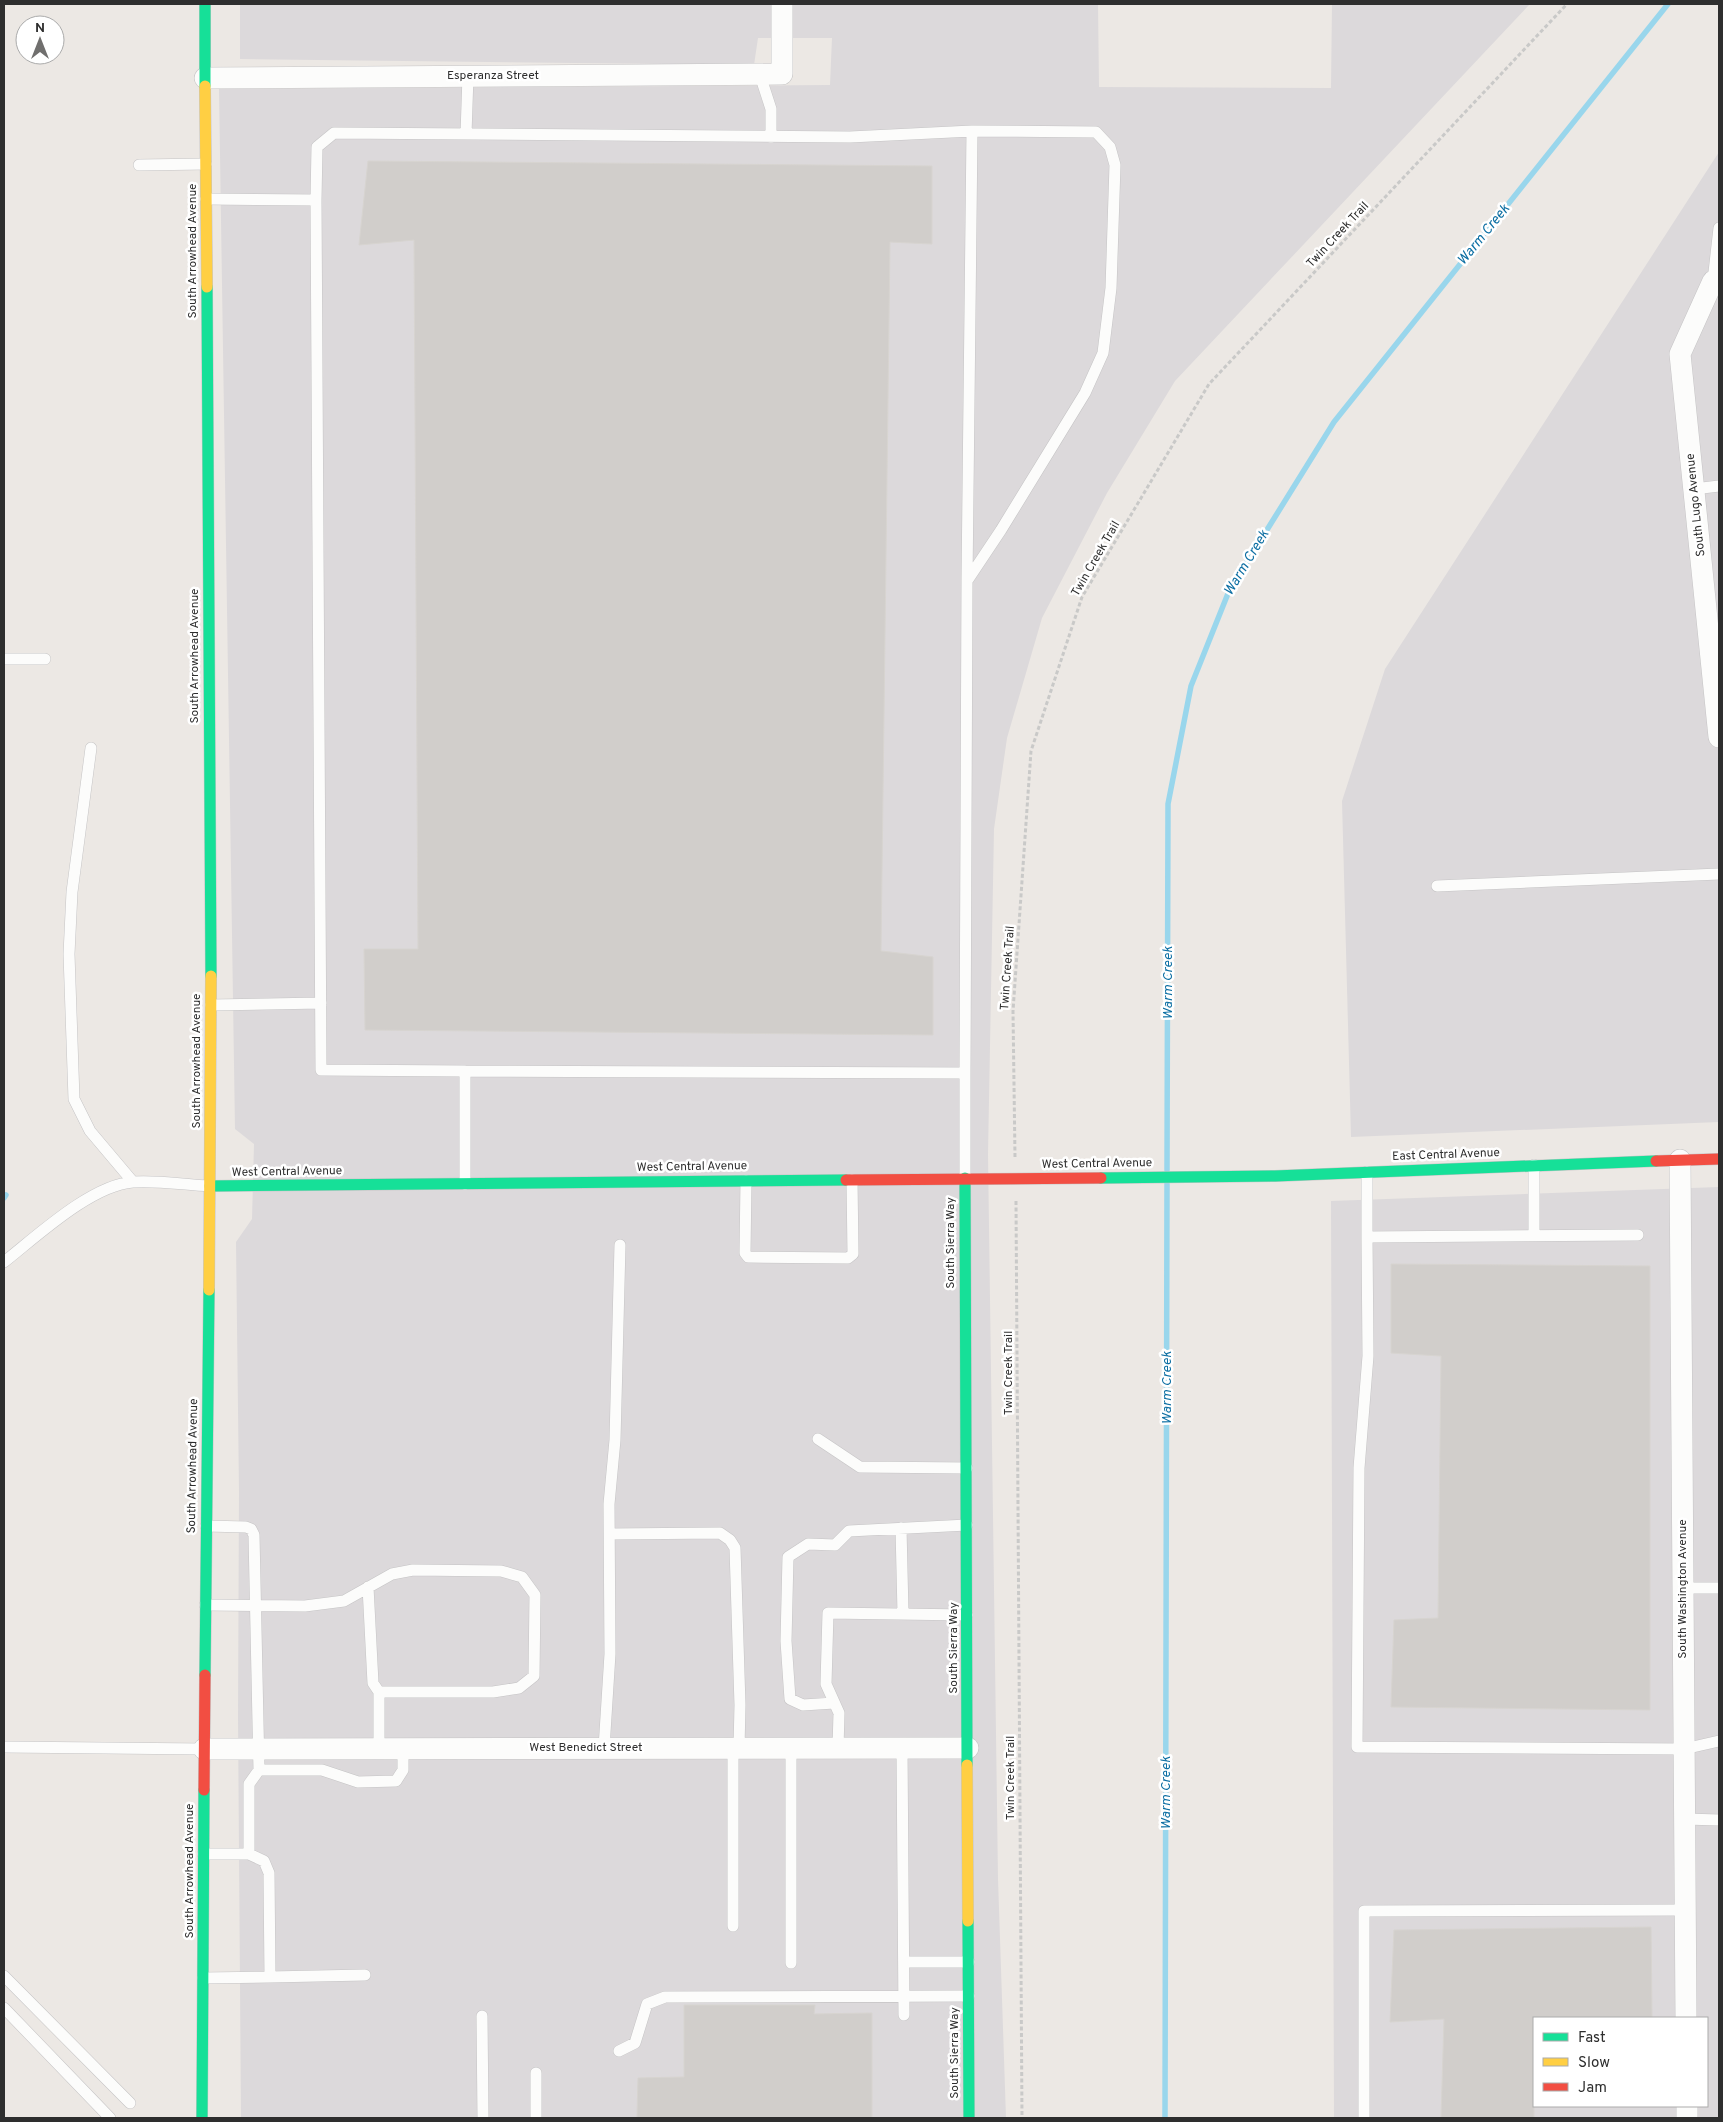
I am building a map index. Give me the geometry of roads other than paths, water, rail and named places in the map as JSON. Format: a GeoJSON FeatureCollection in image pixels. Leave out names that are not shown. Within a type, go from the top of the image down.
{"type":"FeatureCollection","features":[{"type":"Feature","properties":{"kind":"street","name":"South Arrowhead Avenue"},"geometry":{"type":"LineString","coordinates":[[202,2118],[211,1004],[205,4]]}},
{"type":"Feature","properties":{"kind":"street","name":"Esperanza Street"},"geometry":{"type":"LineString","coordinates":[[205,78],[782,74],[782,4]]}},
{"type":"Feature","properties":{"kind":"street","name":"South Lugo Avenue"},"geometry":{"type":"LineString","coordinates":[[1713,281],[1680,354],[1715,661],[1719,737]]}},
{"type":"Feature","properties":{"kind":"street","name":"East Central Avenue"},"geometry":{"type":"LineString","coordinates":[[1174,1177],[1275,1176],[1719,1159]]}},
{"type":"Feature","properties":{"kind":"street","name":"South Washington Avenue"},"geometry":{"type":"LineString","coordinates":[[1680,1160],[1686,2017]]}},
{"type":"Feature","properties":{"kind":"street","name":"West Central Avenue"},"geometry":{"type":"LineString","coordinates":[[210,1186],[1174,1177]]}},
{"type":"Feature","properties":{"kind":"street","name":"South Sierra Way"},"geometry":{"type":"LineString","coordinates":[[965,1178],[969,2118]]}},
{"type":"Feature","properties":{"kind":"street","name":"West Benedict Street"},"geometry":{"type":"LineString","coordinates":[[204,1749],[968,1748]]}},
{"type":"Feature","properties":{"kind":"lane"},"geometry":{"type":"LineString","coordinates":[[760,74],[771,109],[771,137]]}},
{"type":"Feature","properties":{"kind":"lane"},"geometry":{"type":"LineString","coordinates":[[466,134],[468,76]]}},
{"type":"Feature","properties":{"kind":"lane"},"geometry":{"type":"LineString","coordinates":[[965,1178],[967,581],[972,130]]}},
{"type":"Feature","properties":{"kind":"lane"},"geometry":{"type":"LineString","coordinates":[[965,1073],[321,1070],[317,147],[334,133],[850,137],[972,130],[1096,132],[1110,147],[1115,164],[1111,288],[1103,353],[1085,393],[1001,530],[967,581]]}},
{"type":"Feature","properties":{"kind":"lane"},"geometry":{"type":"LineString","coordinates":[[138,164],[206,164]]}},
{"type":"Feature","properties":{"kind":"lane"},"geometry":{"type":"LineString","coordinates":[[206,199],[316,200]]}},
{"type":"Feature","properties":{"kind":"lane"},"geometry":{"type":"LineString","coordinates":[[1713,281],[1719,228]]}},
{"type":"Feature","properties":{"kind":"lane"},"geometry":{"type":"LineString","coordinates":[[1694,489],[1719,486]]}},
{"type":"Feature","properties":{"kind":"lane"},"geometry":{"type":"LineString","coordinates":[[5,659],[44,659]]}},
{"type":"Feature","properties":{"kind":"lane"},"geometry":{"type":"LineString","coordinates":[[91,748],[72,892],[69,954],[74,1099],[90,1131],[133,1182]]}},
{"type":"Feature","properties":{"kind":"lane"},"geometry":{"type":"LineString","coordinates":[[1437,886],[1719,874]]}},
{"type":"Feature","properties":{"kind":"lane"},"geometry":{"type":"LineString","coordinates":[[211,1004],[320,1003]]}},
{"type":"Feature","properties":{"kind":"lane"},"geometry":{"type":"LineString","coordinates":[[465,1071],[465,1184]]}},
{"type":"Feature","properties":{"kind":"lane"},"geometry":{"type":"LineString","coordinates":[[1534,1165],[1534,1235]]}},
{"type":"Feature","properties":{"kind":"lane"},"geometry":{"type":"LineString","coordinates":[[1367,1172],[1368,1356],[1359,1468],[1357,1747],[1684,1749],[1719,1741]]}},
{"type":"Feature","properties":{"kind":"lane"},"geometry":{"type":"LineString","coordinates":[[746,1181],[745,1253],[748,1257],[848,1258],[853,1254],[852,1180]]}},
{"type":"Feature","properties":{"kind":"lane"},"geometry":{"type":"LineString","coordinates":[[4,1262],[68,1212],[110,1187],[133,1182],[210,1186]]}},
{"type":"Feature","properties":{"kind":"lane"},"geometry":{"type":"LineString","coordinates":[[1367,1237],[1638,1235]]}},
{"type":"Feature","properties":{"kind":"lane"},"geometry":{"type":"LineString","coordinates":[[604,1748],[610,1654],[609,1504],[615,1440],[620,1245]]}},
{"type":"Feature","properties":{"kind":"lane"},"geometry":{"type":"LineString","coordinates":[[818,1439],[860,1467],[967,1468]]}},
{"type":"Feature","properties":{"kind":"lane"},"geometry":{"type":"LineString","coordinates":[[834,1702],[803,1705],[790,1699],[786,1641],[788,1557],[808,1544],[835,1545],[849,1532],[967,1525]]}},
{"type":"Feature","properties":{"kind":"lane"},"geometry":{"type":"LineString","coordinates":[[206,1526],[246,1527],[251,1529],[254,1535],[259,1770],[249,1784],[249,1854]]}},
{"type":"Feature","properties":{"kind":"lane"},"geometry":{"type":"LineString","coordinates":[[901,1528],[903,1613]]}},
{"type":"Feature","properties":{"kind":"lane"},"geometry":{"type":"LineString","coordinates":[[610,1534],[720,1533],[730,1540],[735,1548],[740,1705],[736,1748],[733,1926]]}},
{"type":"Feature","properties":{"kind":"lane"},"geometry":{"type":"LineString","coordinates":[[205,1605],[305,1606],[344,1601],[392,1574],[413,1570],[502,1571],[522,1577],[535,1596],[534,1676],[520,1688],[493,1692],[379,1692]]}},
{"type":"Feature","properties":{"kind":"lane"},"geometry":{"type":"LineString","coordinates":[[368,1587],[372,1683],[379,1692],[380,1749]]}},
{"type":"Feature","properties":{"kind":"lane"},"geometry":{"type":"LineString","coordinates":[[1683,1588],[1719,1588]]}},
{"type":"Feature","properties":{"kind":"lane"},"geometry":{"type":"LineString","coordinates":[[838,1748],[839,1713],[826,1684],[828,1613],[967,1615]]}},
{"type":"Feature","properties":{"kind":"lane"},"geometry":{"type":"LineString","coordinates":[[4,1747],[204,1749]]}},
{"type":"Feature","properties":{"kind":"lane"},"geometry":{"type":"LineString","coordinates":[[790,1748],[791,1963]]}},
{"type":"Feature","properties":{"kind":"lane"},"geometry":{"type":"LineString","coordinates":[[902,1748],[904,2015]]}},
{"type":"Feature","properties":{"kind":"lane"},"geometry":{"type":"LineString","coordinates":[[259,1770],[322,1770],[358,1782],[396,1781],[403,1770],[403,1749]]}},
{"type":"Feature","properties":{"kind":"lane"},"geometry":{"type":"LineString","coordinates":[[1685,1820],[1719,1820]]}},
{"type":"Feature","properties":{"kind":"lane"},"geometry":{"type":"LineString","coordinates":[[203,1854],[249,1854],[264,1861],[269,1873],[270,1977]]}},
{"type":"Feature","properties":{"kind":"lane"},"geometry":{"type":"LineString","coordinates":[[1364,2118],[1364,1911],[1686,1910]]}},
{"type":"Feature","properties":{"kind":"lane"},"geometry":{"type":"LineString","coordinates":[[904,1962],[969,1962]]}},
{"type":"Feature","properties":{"kind":"lane"},"geometry":{"type":"LineString","coordinates":[[203,1978],[365,1975]]}},
{"type":"Feature","properties":{"kind":"lane"},"geometry":{"type":"LineString","coordinates":[[4,1976],[72,2047],[130,2103]]}},
{"type":"Feature","properties":{"kind":"lane"},"geometry":{"type":"LineString","coordinates":[[619,2051],[634,2043],[647,2004],[665,1997],[969,1996]]}},
{"type":"Feature","properties":{"kind":"lane"},"geometry":{"type":"LineString","coordinates":[[4,2008],[110,2118]]}},
{"type":"Feature","properties":{"kind":"lane"},"geometry":{"type":"LineString","coordinates":[[482,2016],[483,2118]]}},
{"type":"Feature","properties":{"kind":"lane"},"geometry":{"type":"LineString","coordinates":[[536,2072],[536,2118]]}},
{"type":"Feature","properties":{"kind":"waterway","name":"Warm Creek"},"geometry":{"type":"LineString","coordinates":[[1167,1170],[1168,804],[1191,686],[1229,591],[1334,422],[1668,4]]}},
{"type":"Feature","properties":{"kind":"waterway","name":"Warm Creek"},"geometry":{"type":"LineString","coordinates":[[1165,2118],[1167,1184]]}}]}
